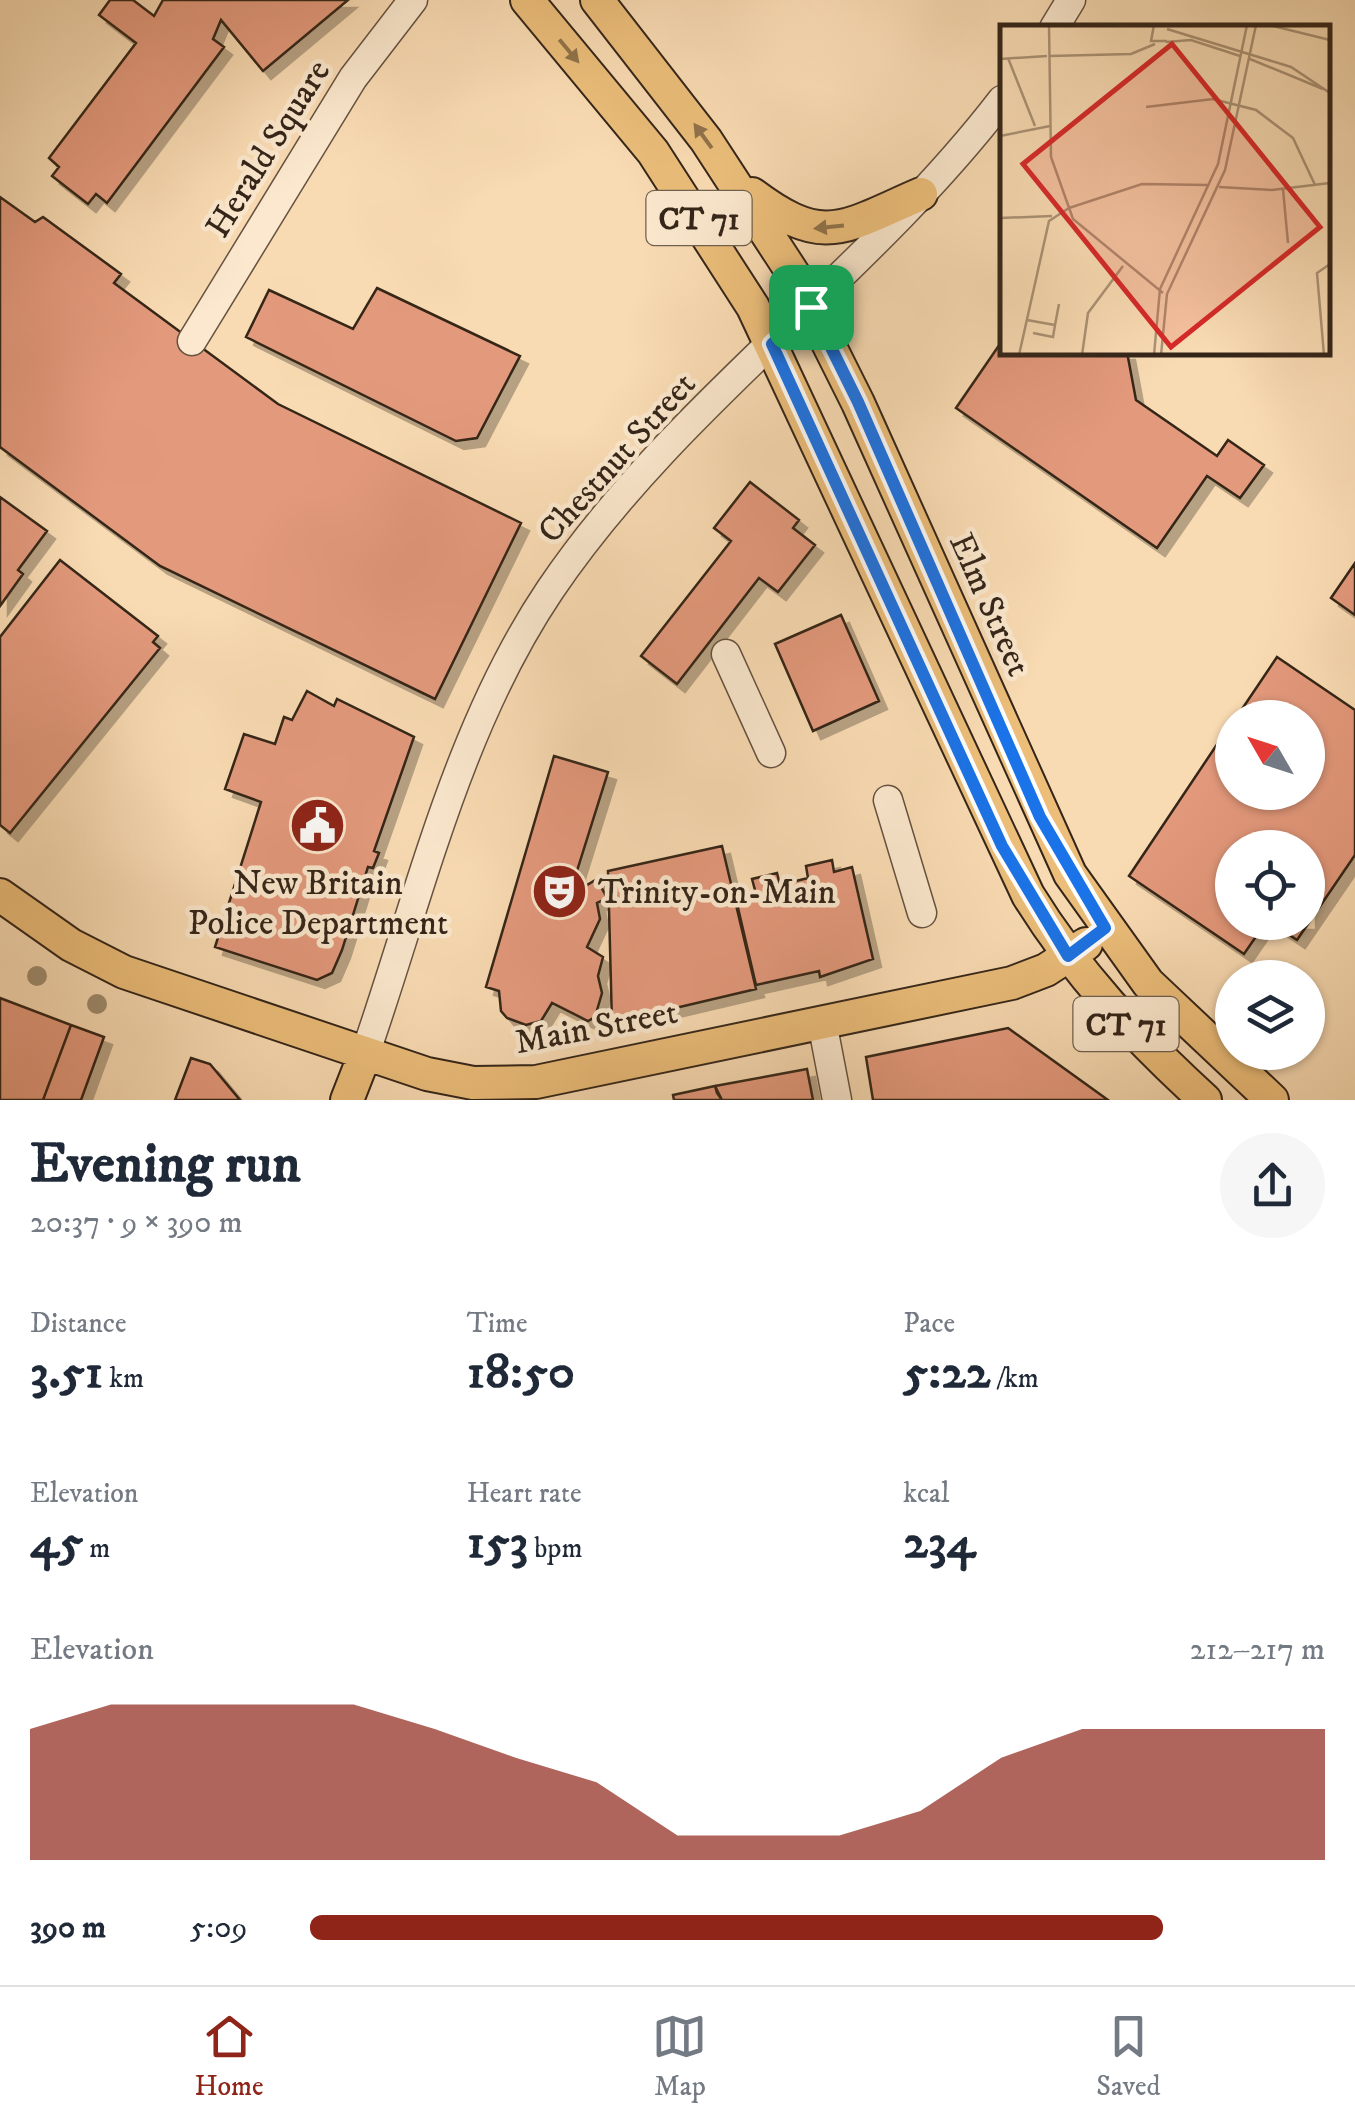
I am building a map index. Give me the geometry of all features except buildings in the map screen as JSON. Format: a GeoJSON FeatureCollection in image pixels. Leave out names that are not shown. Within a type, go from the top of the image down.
{"type":"FeatureCollection","features":[{"type":"Feature","properties":{"kind":"main road","name":"CT 71"},"geometry":{"type":"LineString","coordinates":[[527,0],[611,101],[706,228],[772,344],[1016,873],[1068,956],[1126,1024],[1197,1093]]}},
{"type":"Feature","properties":{"kind":"main road","name":"CT 71"},"geometry":{"type":"LineString","coordinates":[[596,0],[652,67],[734,180],[811,307]]}},
{"type":"Feature","properties":{"kind":"main road"},"geometry":{"type":"LineString","coordinates":[[734,180],[776,211],[816,229],[846,225],[920,194]]}},
{"type":"Feature","properties":{"kind":"main road","name":"Elm Street"},"geometry":{"type":"LineString","coordinates":[[811,307],[858,402],[1020,770],[1070,874],[1105,928]]}},
{"type":"Feature","properties":{"kind":"main road"},"geometry":{"type":"LineString","coordinates":[[946,722],[988,757],[1020,770]]}},
{"type":"Feature","properties":{"kind":"main road","name":"Main Street"},"geometry":{"type":"LineString","coordinates":[[0,895],[70,946],[124,972],[444,1079],[527,1083],[1018,981],[1068,956],[1105,928]]}},
{"type":"Feature","properties":{"kind":"main road","name":"CT 71"},"geometry":{"type":"LineString","coordinates":[[1105,928],[1156,992],[1215,1049]]}},
{"type":"Feature","properties":{"kind":"main road"},"geometry":{"type":"LineString","coordinates":[[347,1100],[365,1054]]}},
{"type":"Feature","properties":{"kind":"main road"},"geometry":{"type":"LineString","coordinates":[[1197,1093],[1215,1058]]}},
{"type":"Feature","properties":{"kind":"main road","name":"CT 71"},"geometry":{"type":"LineString","coordinates":[[1238,1070],[1272,1100]]}},
{"type":"Feature","properties":{"kind":"street","name":"Herald Square"},"geometry":{"type":"LineString","coordinates":[[192,341],[353,78],[413,0]]}},
{"type":"Feature","properties":{"kind":"street"},"geometry":{"type":"LineString","coordinates":[[1056,25],[1072,0]]}},
{"type":"Feature","properties":{"kind":"street","name":"Chestnut Street"},"geometry":{"type":"LineString","coordinates":[[365,1054],[467,755],[526,628],[569,563],[621,497],[920,194],[1000,102]]}},
{"type":"Feature","properties":{"kind":"street"},"geometry":{"type":"LineString","coordinates":[[726,654],[771,753]]}},
{"type":"Feature","properties":{"kind":"street"},"geometry":{"type":"LineString","coordinates":[[888,800],[922,913]]}},
{"type":"Feature","properties":{"kind":"street"},"geometry":{"type":"LineString","coordinates":[[822,1022],[837,1100]]}},
{"type":"Feature","properties":{"kind":"place","name":"New Britain Police Department"},"geometry":{"type":"Point","coordinates":[318,826]}},
{"type":"Feature","properties":{"kind":"place","name":"Trinity-on-Main"},"geometry":{"type":"Point","coordinates":[559,891]}},
{"type":"Feature","properties":{"kind":"route"},"geometry":{"type":"LineString","coordinates":[[811,307],[845,373],[1040,817],[1105,928],[1068,956],[1002,846],[772,344],[811,307]]}}]}
